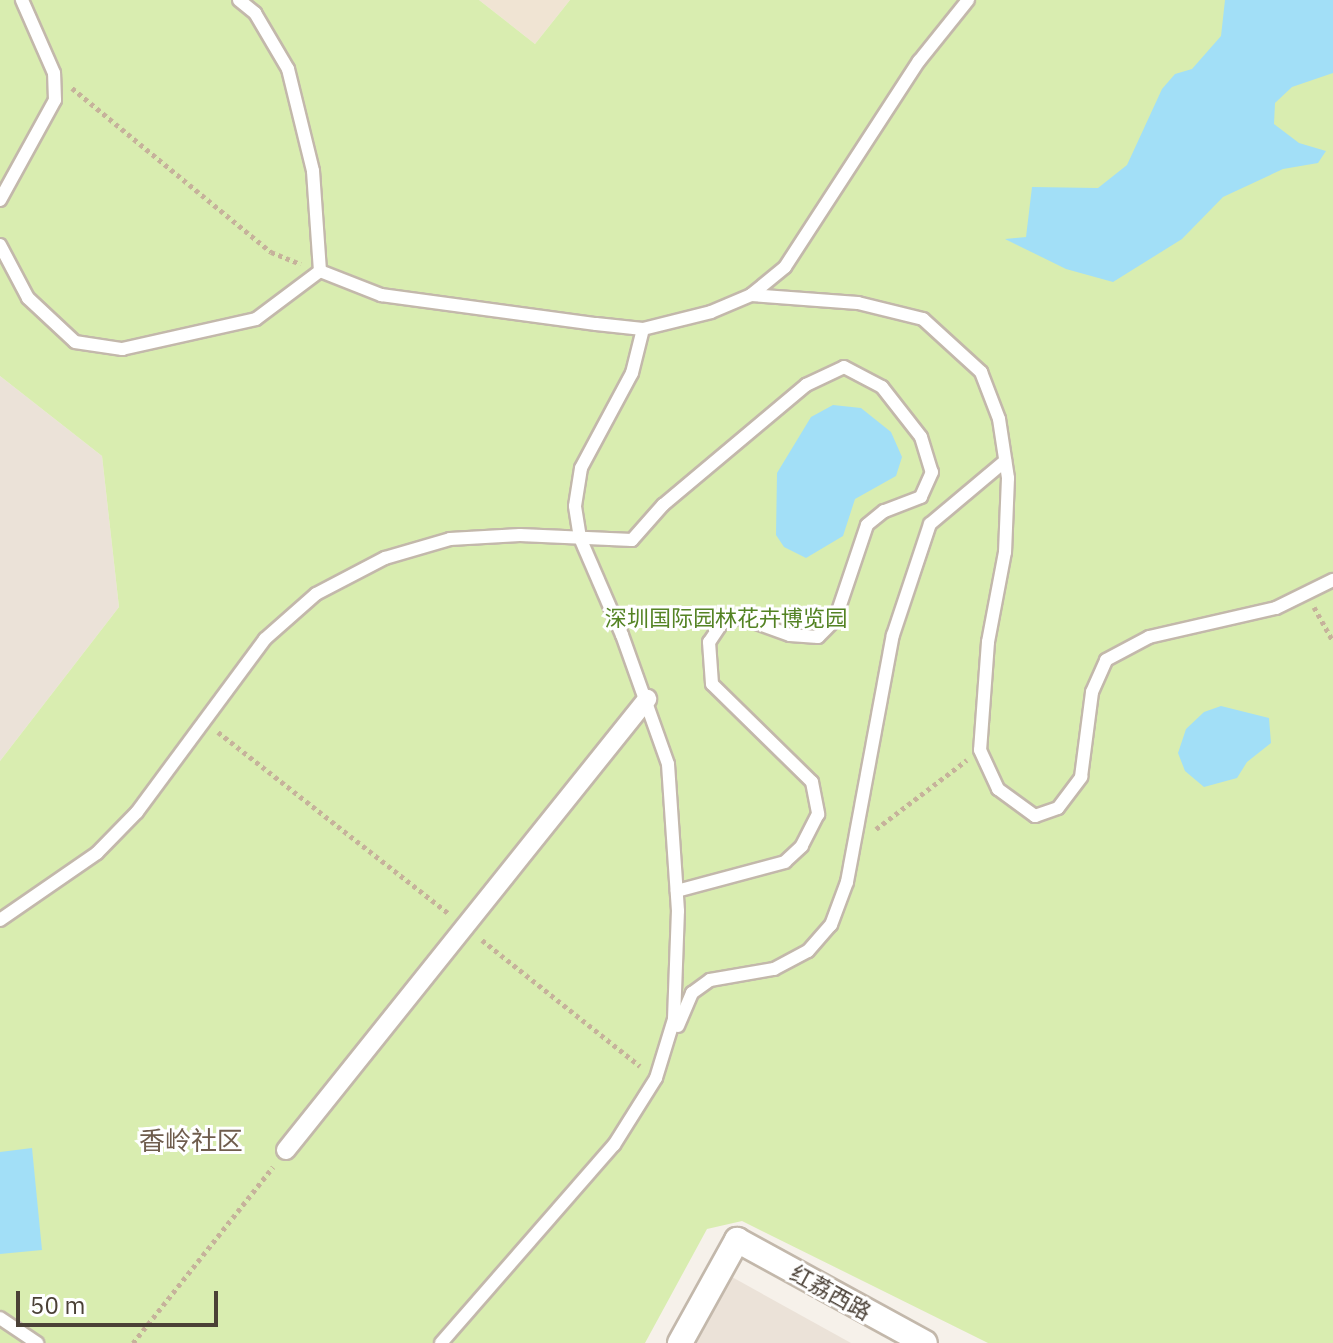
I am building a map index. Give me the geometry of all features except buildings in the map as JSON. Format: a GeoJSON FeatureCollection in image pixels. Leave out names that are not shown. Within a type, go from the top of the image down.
{"type":"FeatureCollection","features":[{"type":"Feature","properties":{"kind":"street"},"geometry":{"type":"LineString","coordinates":[[286,1150],[647,699]]}},
{"type":"Feature","properties":{"kind":"street","name":"红荔西路"},"geometry":{"type":"LineString","coordinates":[[680,1343],[737,1240],[925,1343]]}},
{"type":"Feature","properties":{"kind":"lane"},"geometry":{"type":"LineString","coordinates":[[0,200],[55,100],[54,73],[22,0]]}},
{"type":"Feature","properties":{"kind":"lane"},"geometry":{"type":"LineString","coordinates":[[239,0],[255,13],[288,69],[313,171],[320,271]]}},
{"type":"Feature","properties":{"kind":"lane"},"geometry":{"type":"LineString","coordinates":[[320,271],[381,295],[643,329],[711,312],[751,295],[785,267],[813,231],[919,61],[968,0]]}},
{"type":"Feature","properties":{"kind":"lane"},"geometry":{"type":"LineString","coordinates":[[0,245],[28,298],[75,342],[122,349],[256,319],[320,271]]}},
{"type":"Feature","properties":{"kind":"lane"},"geometry":{"type":"LineString","coordinates":[[751,295],[858,303],[923,319],[981,372],[999,419],[1005,461],[1005,552],[988,642],[980,750],[998,789],[1035,816],[1058,808],[1081,777],[1092,692],[1106,660],[1149,637],[1276,608],[1333,580]]}},
{"type":"Feature","properties":{"kind":"lane"},"geometry":{"type":"LineString","coordinates":[[643,329],[632,373],[581,468],[575,506],[580,538],[647,699],[668,764],[677,891],[674,1019],[664,1058]]}},
{"type":"Feature","properties":{"kind":"lane"},"geometry":{"type":"LineString","coordinates":[[0,920],[97,853],[137,812],[202,719],[265,639],[316,594],[385,558],[450,539],[632,540],[663,505],[806,385],[844,367],[882,387],[921,437],[932,472],[921,497],[884,511],[867,525],[835,620],[818,637],[790,635],[740,617],[722,623],[709,642],[712,684],[812,782],[818,814],[802,846],[785,862],[677,891]]}},
{"type":"Feature","properties":{"kind":"lane"},"geometry":{"type":"LineString","coordinates":[[441,1343],[614,1145],[656,1078],[692,993],[710,980],[774,969],[808,951],[831,925],[854,846],[893,635],[930,524],[1005,461]]}},
{"type":"Feature","properties":{"kind":"lane"},"geometry":{"type":"LineString","coordinates":[[0,1318],[37,1343]]}},
{"type":"Feature","properties":{"kind":"path"},"geometry":{"type":"LineString","coordinates":[[54,73],[271,252],[320,271]]}},
{"type":"Feature","properties":{"kind":"path"},"geometry":{"type":"LineString","coordinates":[[1307,595],[1333,641]]}},
{"type":"Feature","properties":{"kind":"path"},"geometry":{"type":"LineString","coordinates":[[202,719],[656,1078]]}},
{"type":"Feature","properties":{"kind":"path"},"geometry":{"type":"LineString","coordinates":[[854,846],[980,750]]}},
{"type":"Feature","properties":{"kind":"path"},"geometry":{"type":"LineString","coordinates":[[133,1343],[286,1150]]}},
{"type":"Feature","properties":{"kind":"shaded area"},"geometry":{"type":"Polygon","coordinates":[[[479,0],[570,0],[535,44],[479,0]]]}},
{"type":"Feature","properties":{"kind":"shaded area"},"geometry":{"type":"Polygon","coordinates":[[[0,376],[102,456],[119,607],[0,761],[0,376]]]}},
{"type":"Feature","properties":{"kind":"shaded area"},"geometry":{"type":"Polygon","coordinates":[[[732,1277],[851,1343],[695,1343],[732,1277]]]}},
{"type":"Feature","properties":{"kind":"green space","name":"深圳国际园林花卉博览园"},"geometry":{"type":"Polygon","coordinates":[[[0,0],[479,0],[535,44],[570,0],[1333,0],[1333,1343],[988,1343],[742,1221],[707,1229],[645,1343],[0,1343],[0,761],[119,607],[102,456],[0,376],[0,0]]]}},
{"type":"Feature","properties":{"kind":"water"},"geometry":{"type":"Polygon","coordinates":[[[1225,0],[1333,0],[1333,73],[1292,87],[1275,103],[1274,124],[1299,143],[1326,151],[1318,163],[1283,169],[1223,197],[1182,239],[1113,282],[1066,269],[1005,239],[1026,237],[1032,187],[1098,188],[1127,165],[1162,89],[1175,74],[1192,69],[1221,36],[1225,0]]]}},
{"type":"Feature","properties":{"kind":"water"},"geometry":{"type":"Polygon","coordinates":[[[833,405],[861,408],[891,432],[902,457],[896,476],[855,499],[843,536],[806,558],[784,547],[776,535],[777,473],[811,417],[833,405]]]}},
{"type":"Feature","properties":{"kind":"water"},"geometry":{"type":"Polygon","coordinates":[[[1221,706],[1269,718],[1271,743],[1247,762],[1237,778],[1204,787],[1185,771],[1178,753],[1186,729],[1204,712],[1221,706]]]}},
{"type":"Feature","properties":{"kind":"water"},"geometry":{"type":"Polygon","coordinates":[[[32,1148],[42,1250],[0,1254],[0,1152],[32,1148]]]}},
{"type":"Feature","properties":{"kind":"district","name":"香岭社区"},"geometry":{"type":"Point","coordinates":[191,1141]}}]}
